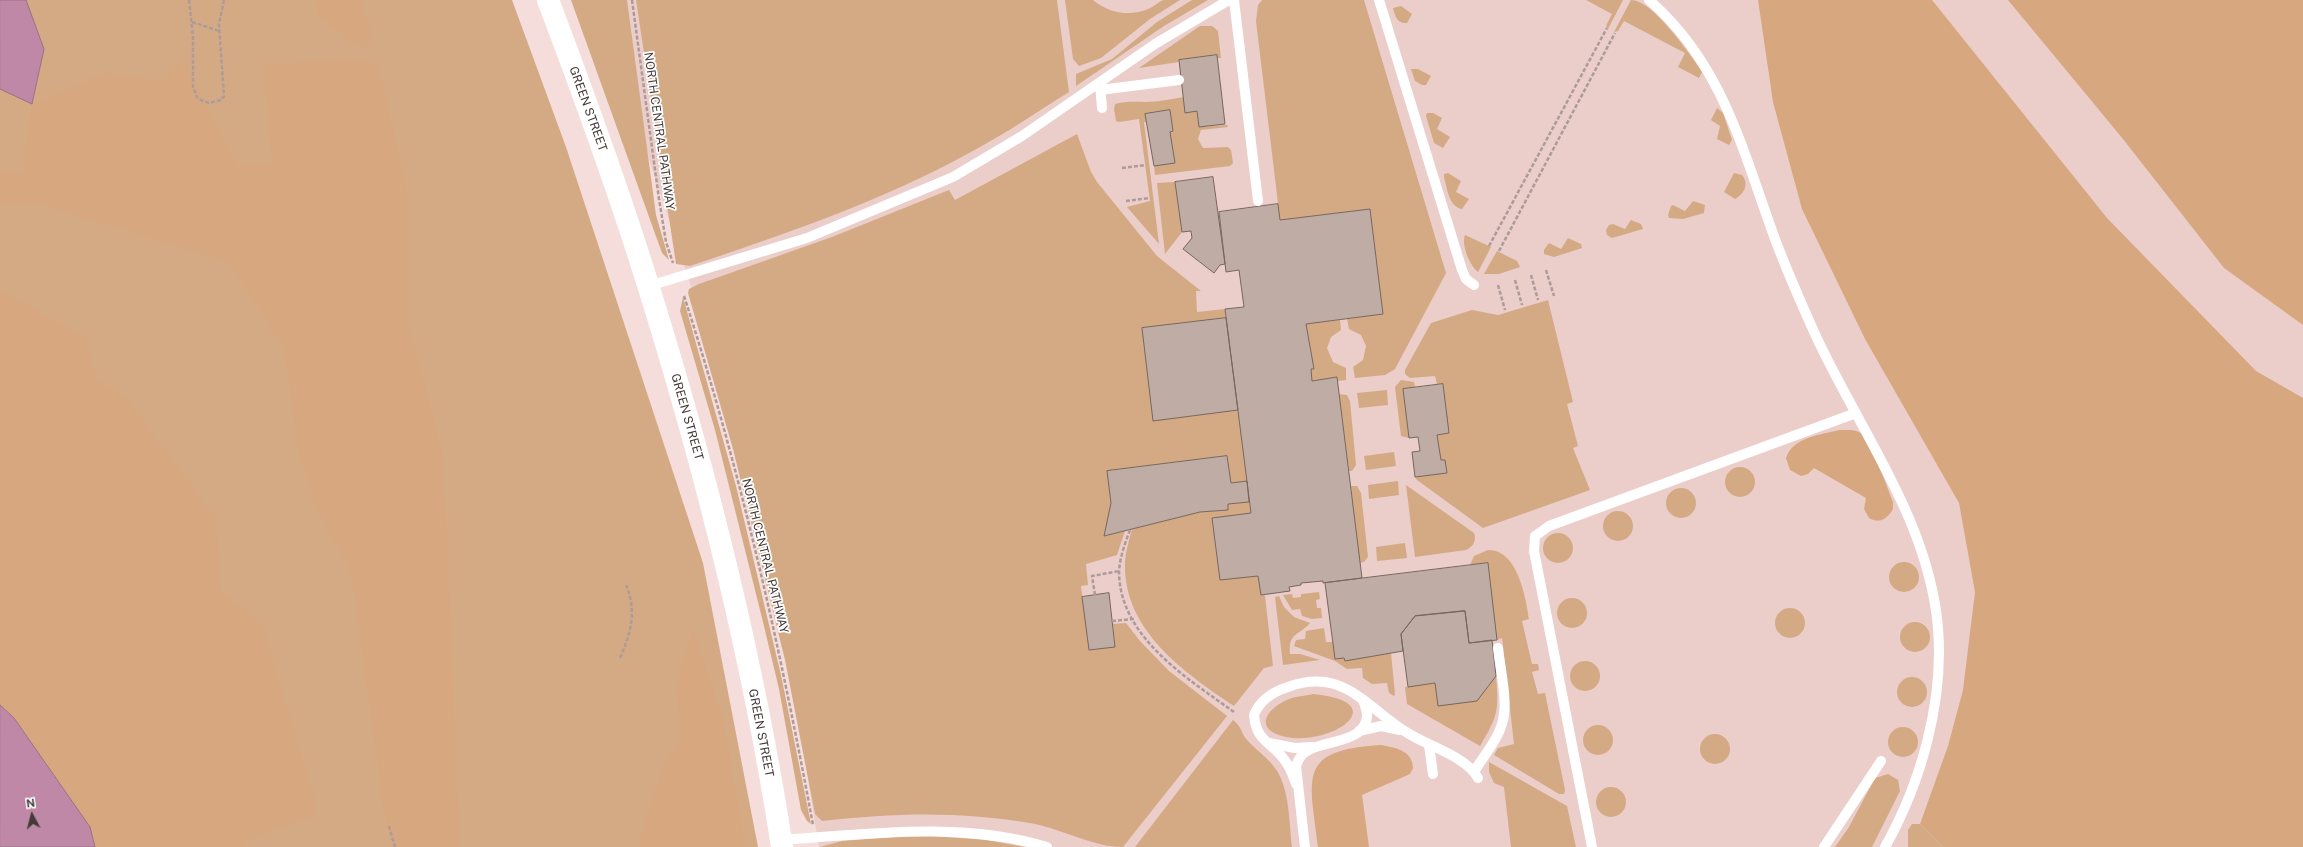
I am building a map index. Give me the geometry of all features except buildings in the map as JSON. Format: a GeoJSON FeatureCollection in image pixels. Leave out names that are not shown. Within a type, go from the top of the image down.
{"type":"FeatureCollection","features":[{"type":"Feature","properties":{"kind":"street","name":"GREEN STREET"},"geometry":{"type":"LineString","coordinates":[[548,0],[584,95],[649,286],[684,403],[727,569],[753,687],[782,844]]}},
{"type":"Feature","properties":{"kind":"lane"},"geometry":{"type":"LineString","coordinates":[[649,286],[807,238],[933,186],[976,164],[1022,136],[1100,86],[1185,25],[1229,0]]}},
{"type":"Feature","properties":{"kind":"lane"},"geometry":{"type":"LineString","coordinates":[[1234,0],[1258,202]]}},
{"type":"Feature","properties":{"kind":"lane"},"geometry":{"type":"LineString","coordinates":[[1378,0],[1462,270],[1466,279],[1474,285]]}},
{"type":"Feature","properties":{"kind":"lane"},"geometry":{"type":"LineString","coordinates":[[1649,0],[1682,32],[1708,69],[1718,88],[1736,127],[1776,240],[1822,350],[1910,519],[1931,585],[1938,628],[1939,670],[1927,738],[1912,788],[1885,847]]}},
{"type":"Feature","properties":{"kind":"lane"},"geometry":{"type":"LineString","coordinates":[[1100,86],[1179,80]]}},
{"type":"Feature","properties":{"kind":"lane"},"geometry":{"type":"LineString","coordinates":[[1100,86],[1102,108]]}},
{"type":"Feature","properties":{"kind":"lane"},"geometry":{"type":"LineString","coordinates":[[1592,847],[1534,551],[1535,536],[1550,526],[1856,413]]}},
{"type":"Feature","properties":{"kind":"lane"},"geometry":{"type":"LineString","coordinates":[[1296,784],[1291,770],[1283,758],[1261,737],[1255,728],[1254,715],[1266,697],[1276,691],[1294,684],[1318,681],[1338,684],[1359,696],[1406,732],[1460,761],[1476,775],[1499,732],[1504,719],[1504,694],[1498,648]]}},
{"type":"Feature","properties":{"kind":"lane"},"geometry":{"type":"LineString","coordinates":[[1359,696],[1364,702],[1367,716],[1365,723],[1359,731]]}},
{"type":"Feature","properties":{"kind":"lane"},"geometry":{"type":"LineString","coordinates":[[1305,847],[1296,784],[1296,766],[1299,758],[1306,751],[1345,738],[1359,731],[1381,726],[1392,727],[1406,732]]}},
{"type":"Feature","properties":{"kind":"lane"},"geometry":{"type":"LineString","coordinates":[[1261,737],[1272,744],[1282,747],[1294,748],[1318,746]]}},
{"type":"Feature","properties":{"kind":"lane"},"geometry":{"type":"LineString","coordinates":[[1429,745],[1433,774]]}},
{"type":"Feature","properties":{"kind":"lane"},"geometry":{"type":"LineString","coordinates":[[1824,847],[1881,761]]}},
{"type":"Feature","properties":{"kind":"lane"},"geometry":{"type":"LineString","coordinates":[[782,844],[935,831],[990,835],[1047,847]]}},
{"type":"Feature","properties":{"kind":"path"},"geometry":{"type":"LineString","coordinates":[[189,0],[192,22],[194,91],[198,99],[209,103],[221,100],[224,96],[219,31],[224,0]]}},
{"type":"Feature","properties":{"kind":"path","name":"NORTH CENTRAL PATHWAY"},"geometry":{"type":"LineString","coordinates":[[632,0],[659,199],[666,242],[673,264]]}},
{"type":"Feature","properties":{"kind":"path"},"geometry":{"type":"LineString","coordinates":[[192,22],[219,31]]}},
{"type":"Feature","properties":{"kind":"path"},"geometry":{"type":"LineString","coordinates":[[1489,246],[1607,28]]}},
{"type":"Feature","properties":{"kind":"path"},"geometry":{"type":"LineString","coordinates":[[1499,252],[1615,33]]}},
{"type":"Feature","properties":{"kind":"path"},"geometry":{"type":"LineString","coordinates":[[1122,168],[1145,165]]}},
{"type":"Feature","properties":{"kind":"path"},"geometry":{"type":"LineString","coordinates":[[1126,201],[1149,198]]}},
{"type":"Feature","properties":{"kind":"path"},"geometry":{"type":"LineString","coordinates":[[1546,270],[1554,296]]}},
{"type":"Feature","properties":{"kind":"path"},"geometry":{"type":"LineString","coordinates":[[1531,275],[1538,300]]}},
{"type":"Feature","properties":{"kind":"path"},"geometry":{"type":"LineString","coordinates":[[1515,280],[1522,305]]}},
{"type":"Feature","properties":{"kind":"path"},"geometry":{"type":"LineString","coordinates":[[1498,285],[1505,310]]}},
{"type":"Feature","properties":{"kind":"path","name":"NORTH CENTRAL PATHWAY"},"geometry":{"type":"LineString","coordinates":[[684,296],[736,478],[782,663],[813,825]]}},
{"type":"Feature","properties":{"kind":"path"},"geometry":{"type":"LineString","coordinates":[[1130,530],[1123,551],[1119,571],[1125,603],[1147,643],[1183,676],[1234,712]]}},
{"type":"Feature","properties":{"kind":"path"},"geometry":{"type":"LineString","coordinates":[[1095,595],[1092,576],[1119,571]]}},
{"type":"Feature","properties":{"kind":"path"},"geometry":{"type":"LineString","coordinates":[[620,658],[630,633],[633,614],[632,600],[626,584]]}},
{"type":"Feature","properties":{"kind":"path"},"geometry":{"type":"LineString","coordinates":[[1112,622],[1134,619]]}},
{"type":"Feature","properties":{"kind":"path"},"geometry":{"type":"LineString","coordinates":[[389,826],[396,847]]}},
{"type":"Feature","properties":{"kind":"shaded area"},"geometry":{"type":"Polygon","coordinates":[[[0,0],[512,0],[566,147],[703,563],[758,847],[95,847],[90,827],[14,718],[0,705],[0,0]]]}},
{"type":"Feature","properties":{"kind":"shaded area"},"geometry":{"type":"Polygon","coordinates":[[[0,0],[26,0],[44,49],[32,104],[0,89],[0,0]]]}},
{"type":"Feature","properties":{"kind":"shaded area"},"geometry":{"type":"Polygon","coordinates":[[[313,0],[361,0],[373,37],[361,49],[319,18],[313,0]]]}},
{"type":"Feature","properties":{"kind":"shaded area"},"geometry":{"type":"Polygon","coordinates":[[[571,0],[627,0],[656,215],[669,260],[662,253],[571,0]]]}},
{"type":"Feature","properties":{"kind":"shaded area"},"geometry":{"type":"Polygon","coordinates":[[[596,0],[2303,0],[2303,847],[819,847],[789,663],[702,319],[596,0]]]}},
{"type":"Feature","properties":{"kind":"shaded area"},"geometry":{"type":"Polygon","coordinates":[[[636,0],[1057,0],[1069,92],[984,145],[903,186],[797,229],[726,254],[690,266],[676,264],[636,0]]]}},
{"type":"Feature","properties":{"kind":"shaded area"},"geometry":{"type":"Polygon","coordinates":[[[1065,0],[1093,0],[1112,11],[1134,13],[1150,8],[1164,0],[1180,0],[1150,19],[1101,58],[1079,66],[1073,59],[1065,0]]]}},
{"type":"Feature","properties":{"kind":"shaded area"},"geometry":{"type":"Polygon","coordinates":[[[1192,0],[1208,0],[1164,26],[1076,86],[1076,74],[1112,59],[1157,22],[1192,0]]]}},
{"type":"Feature","properties":{"kind":"shaded area"},"geometry":{"type":"Polygon","coordinates":[[[1262,0],[1364,0],[1446,273],[1395,369],[1385,375],[1355,378],[1353,367],[1363,360],[1366,346],[1361,335],[1349,329],[1347,319],[1383,314],[1370,209],[1280,220],[1256,21],[1258,5],[1262,0]]]}},
{"type":"Feature","properties":{"kind":"shaded area"},"geometry":{"type":"Polygon","coordinates":[[[1586,0],[1623,0],[1608,29],[1606,26],[1612,14],[1586,0]]]}},
{"type":"Feature","properties":{"kind":"shaded area"},"geometry":{"type":"Polygon","coordinates":[[[1631,0],[1639,2],[1649,8],[1668,27],[1699,67],[1702,72],[1699,78],[1678,67],[1685,53],[1624,21],[1618,31],[1614,32],[1631,0]]]}},
{"type":"Feature","properties":{"kind":"shaded area"},"geometry":{"type":"Polygon","coordinates":[[[1758,0],[1932,0],[2107,218],[2256,371],[2303,398],[2303,847],[1943,847],[1920,824],[1948,746],[1963,690],[1975,592],[1959,503],[1865,339],[1802,209],[1773,102],[1758,0]]]}},
{"type":"Feature","properties":{"kind":"shaded area"},"geometry":{"type":"Polygon","coordinates":[[[2008,0],[2303,0],[2303,325],[2224,268],[2123,139],[2008,0]]]}},
{"type":"Feature","properties":{"kind":"shaded area"},"geometry":{"type":"Polygon","coordinates":[[[1401,6],[1412,14],[1407,23],[1399,21],[1395,14],[1393,8],[1401,6]]]}},
{"type":"Feature","properties":{"kind":"shaded area"},"geometry":{"type":"Polygon","coordinates":[[[1200,26],[1212,26],[1218,31],[1221,58],[1217,58],[1216,55],[1179,60],[1179,62],[1139,68],[1200,26]]]}},
{"type":"Feature","properties":{"kind":"shaded area"},"geometry":{"type":"Polygon","coordinates":[[[355,58],[379,67],[408,193],[409,324],[444,459],[460,847],[392,847],[380,795],[380,783],[351,574],[314,502],[298,453],[284,348],[228,262],[32,202],[0,206],[0,169],[21,173],[32,104],[107,72],[160,82],[184,60],[238,165],[272,164],[263,65],[355,58]]]}},
{"type":"Feature","properties":{"kind":"shaded area"},"geometry":{"type":"Polygon","coordinates":[[[1411,69],[1418,69],[1431,76],[1426,85],[1422,85],[1415,81],[1411,69]]]}},
{"type":"Feature","properties":{"kind":"shaded area"},"geometry":{"type":"Polygon","coordinates":[[[1184,97],[1185,112],[1197,111],[1199,127],[1227,125],[1228,127],[1201,130],[1198,139],[1203,148],[1228,147],[1231,150],[1233,163],[1230,166],[1155,175],[1154,166],[1175,163],[1170,132],[1173,131],[1170,110],[1145,114],[1146,122],[1144,122],[1159,244],[1127,207],[1150,201],[1139,119],[1119,122],[1116,121],[1114,109],[1115,104],[1119,103],[1155,102],[1184,97]]]}},
{"type":"Feature","properties":{"kind":"shaded area"},"geometry":{"type":"Polygon","coordinates":[[[1717,108],[1723,113],[1732,140],[1729,145],[1717,139],[1720,126],[1711,120],[1717,108]]]}},
{"type":"Feature","properties":{"kind":"shaded area"},"geometry":{"type":"Polygon","coordinates":[[[1427,113],[1433,113],[1442,118],[1437,129],[1450,137],[1443,148],[1434,143],[1426,116],[1427,113]]]}},
{"type":"Feature","properties":{"kind":"shaded area"},"geometry":{"type":"Polygon","coordinates":[[[1077,134],[1091,172],[1097,182],[1157,256],[1201,291],[1196,291],[1197,312],[1225,309],[1226,318],[1142,328],[1154,421],[1238,410],[1247,481],[1231,483],[1227,456],[1107,471],[1111,503],[1104,536],[1125,531],[1117,555],[1086,564],[1088,585],[1081,586],[1089,650],[1115,647],[1113,624],[1126,623],[1140,641],[1169,671],[1227,716],[1123,847],[1101,844],[1035,824],[980,817],[954,815],[903,815],[822,821],[815,814],[785,660],[733,449],[688,293],[689,289],[699,284],[832,237],[949,190],[955,200],[1077,134]]]}},
{"type":"Feature","properties":{"kind":"shaded area"},"geometry":{"type":"Polygon","coordinates":[[[1448,173],[1461,181],[1456,192],[1469,199],[1462,209],[1454,205],[1449,196],[1444,177],[1444,174],[1448,173]]]}},
{"type":"Feature","properties":{"kind":"shaded area"},"geometry":{"type":"Polygon","coordinates":[[[1734,173],[1742,175],[1745,181],[1745,188],[1735,199],[1724,192],[1734,173]]]}},
{"type":"Feature","properties":{"kind":"shaded area"},"geometry":{"type":"Polygon","coordinates":[[[1175,182],[1182,232],[1165,254],[1157,183],[1175,182]]]}},
{"type":"Feature","properties":{"kind":"shaded area"},"geometry":{"type":"Polygon","coordinates":[[[1693,201],[1705,205],[1704,213],[1683,219],[1669,218],[1668,215],[1671,206],[1673,205],[1685,211],[1693,201]]]}},
{"type":"Feature","properties":{"kind":"shaded area"},"geometry":{"type":"Polygon","coordinates":[[[1631,220],[1641,224],[1643,229],[1612,238],[1607,235],[1606,230],[1609,225],[1613,224],[1625,229],[1631,220]]]}},
{"type":"Feature","properties":{"kind":"shaded area"},"geometry":{"type":"Polygon","coordinates":[[[1465,235],[1491,247],[1478,272],[1472,265],[1465,250],[1465,235]]]}},
{"type":"Feature","properties":{"kind":"shaded area"},"geometry":{"type":"Polygon","coordinates":[[[1568,238],[1581,244],[1582,248],[1554,257],[1544,254],[1544,250],[1549,243],[1561,249],[1568,238]]]}},
{"type":"Feature","properties":{"kind":"shaded area"},"geometry":{"type":"Polygon","coordinates":[[[1497,251],[1517,261],[1520,267],[1499,274],[1484,274],[1497,251]]]}},
{"type":"Feature","properties":{"kind":"shaded area"},"geometry":{"type":"Polygon","coordinates":[[[0,290],[86,337],[97,380],[126,398],[216,518],[222,591],[263,625],[319,814],[242,843],[244,847],[95,847],[90,827],[14,718],[0,705],[0,290]]]}},
{"type":"Feature","properties":{"kind":"shaded area"},"geometry":{"type":"Polygon","coordinates":[[[683,297],[736,486],[781,675],[811,824],[807,821],[801,810],[779,689],[763,622],[715,430],[680,311],[683,297]]]}},
{"type":"Feature","properties":{"kind":"shaded area"},"geometry":{"type":"Polygon","coordinates":[[[1548,300],[1573,402],[1567,404],[1578,446],[1573,448],[1590,490],[1483,528],[1415,477],[1447,472],[1445,460],[1441,460],[1437,435],[1449,433],[1443,384],[1437,384],[1435,376],[1410,378],[1405,374],[1405,370],[1431,323],[1472,310],[1498,315],[1548,300]]]}},
{"type":"Feature","properties":{"kind":"shaded area"},"geometry":{"type":"Polygon","coordinates":[[[1340,320],[1341,330],[1331,337],[1327,348],[1333,362],[1346,368],[1346,380],[1338,381],[1337,377],[1312,381],[1311,369],[1314,369],[1306,324],[1340,320]]]}},
{"type":"Feature","properties":{"kind":"shaded area"},"geometry":{"type":"Polygon","coordinates":[[[1401,380],[1414,382],[1415,387],[1403,389],[1409,438],[1401,436],[1395,387],[1401,380]]]}},
{"type":"Feature","properties":{"kind":"shaded area"},"geometry":{"type":"Polygon","coordinates":[[[1387,390],[1388,405],[1359,408],[1357,393],[1387,390]]]}},
{"type":"Feature","properties":{"kind":"shaded area"},"geometry":{"type":"Polygon","coordinates":[[[1339,394],[1347,395],[1350,401],[1356,465],[1352,471],[1349,471],[1339,394]]]}},
{"type":"Feature","properties":{"kind":"shaded area"},"geometry":{"type":"Polygon","coordinates":[[[1839,430],[1850,430],[1861,433],[1869,445],[1893,502],[1893,509],[1883,520],[1877,521],[1869,518],[1864,509],[1866,498],[1814,468],[1808,474],[1801,476],[1790,470],[1786,458],[1795,445],[1808,438],[1839,430]]]}},
{"type":"Feature","properties":{"kind":"shaded area"},"geometry":{"type":"Polygon","coordinates":[[[1394,452],[1396,466],[1366,470],[1364,456],[1394,452]]]}},
{"type":"Feature","properties":{"kind":"shaded area"},"geometry":{"type":"Polygon","coordinates":[[[1740,467],[1751,471],[1755,482],[1751,493],[1740,497],[1729,493],[1725,482],[1729,471],[1740,467]]]}},
{"type":"Feature","properties":{"kind":"shaded area"},"geometry":{"type":"Polygon","coordinates":[[[1398,481],[1399,495],[1369,499],[1368,485],[1398,481]]]}},
{"type":"Feature","properties":{"kind":"shaded area"},"geometry":{"type":"Polygon","coordinates":[[[1406,485],[1474,533],[1475,541],[1471,547],[1466,550],[1415,557],[1406,485]]]}},
{"type":"Feature","properties":{"kind":"shaded area"},"geometry":{"type":"Polygon","coordinates":[[[1351,486],[1357,486],[1361,493],[1368,557],[1364,562],[1359,563],[1351,486]]]}},
{"type":"Feature","properties":{"kind":"shaded area"},"geometry":{"type":"Polygon","coordinates":[[[1681,488],[1692,492],[1696,503],[1692,514],[1681,518],[1670,514],[1666,503],[1670,492],[1681,488]]]}},
{"type":"Feature","properties":{"kind":"shaded area"},"geometry":{"type":"Polygon","coordinates":[[[1249,502],[1251,513],[1212,518],[1220,580],[1258,576],[1261,594],[1265,596],[1273,666],[1264,668],[1234,706],[1178,665],[1146,630],[1135,610],[1127,589],[1125,560],[1132,529],[1200,512],[1228,510],[1228,504],[1249,502]]]}},
{"type":"Feature","properties":{"kind":"shaded area"},"geometry":{"type":"Polygon","coordinates":[[[1618,511],[1629,515],[1633,526],[1629,537],[1618,541],[1607,537],[1603,526],[1607,515],[1618,511]]]}},
{"type":"Feature","properties":{"kind":"shaded area"},"geometry":{"type":"Polygon","coordinates":[[[1558,533],[1569,537],[1573,548],[1569,559],[1558,563],[1547,559],[1543,548],[1547,537],[1558,533]]]}},
{"type":"Feature","properties":{"kind":"shaded area"},"geometry":{"type":"Polygon","coordinates":[[[1405,543],[1407,558],[1377,561],[1376,547],[1405,543]]]}},
{"type":"Feature","properties":{"kind":"shaded area"},"geometry":{"type":"Polygon","coordinates":[[[1488,550],[1498,552],[1506,557],[1513,566],[1522,587],[1529,619],[1522,621],[1532,664],[1538,664],[1539,670],[1532,672],[1538,694],[1545,693],[1565,790],[1564,794],[1559,794],[1494,755],[1498,748],[1514,744],[1502,638],[1497,640],[1488,563],[1470,565],[1474,556],[1488,550]]]}},
{"type":"Feature","properties":{"kind":"shaded area"},"geometry":{"type":"Polygon","coordinates":[[[1904,562],[1915,566],[1919,577],[1915,588],[1904,592],[1893,588],[1889,577],[1893,566],[1904,562]]]}},
{"type":"Feature","properties":{"kind":"shaded area"},"geometry":{"type":"Polygon","coordinates":[[[1319,592],[1320,599],[1316,600],[1317,608],[1321,608],[1322,618],[1312,619],[1302,616],[1300,609],[1292,610],[1283,595],[1292,594],[1293,598],[1301,597],[1301,594],[1319,592]]]}},
{"type":"Feature","properties":{"kind":"shaded area"},"geometry":{"type":"Polygon","coordinates":[[[1279,596],[1284,607],[1294,617],[1310,623],[1293,638],[1290,647],[1290,654],[1300,654],[1320,660],[1283,665],[1275,597],[1279,596]]]}},
{"type":"Feature","properties":{"kind":"shaded area"},"geometry":{"type":"Polygon","coordinates":[[[1572,598],[1583,602],[1587,613],[1583,624],[1572,628],[1561,624],[1557,613],[1561,602],[1572,598]]]}},
{"type":"Feature","properties":{"kind":"shaded area"},"geometry":{"type":"Polygon","coordinates":[[[1790,608],[1801,612],[1805,623],[1801,634],[1790,638],[1779,634],[1775,623],[1779,612],[1790,608]]]}},
{"type":"Feature","properties":{"kind":"shaded area"},"geometry":{"type":"Polygon","coordinates":[[[1915,622],[1926,626],[1930,637],[1926,648],[1915,652],[1904,648],[1900,637],[1904,626],[1915,622]]]}},
{"type":"Feature","properties":{"kind":"shaded area"},"geometry":{"type":"Polygon","coordinates":[[[693,628],[724,722],[746,847],[638,847],[660,773],[681,737],[676,685],[693,628]]]}},
{"type":"Feature","properties":{"kind":"shaded area"},"geometry":{"type":"Polygon","coordinates":[[[1324,628],[1326,642],[1333,642],[1345,661],[1391,653],[1394,696],[1389,693],[1387,683],[1372,684],[1363,678],[1362,668],[1347,669],[1335,661],[1294,646],[1296,640],[1305,639],[1306,631],[1324,628]]]}},
{"type":"Feature","properties":{"kind":"shaded area"},"geometry":{"type":"Polygon","coordinates":[[[1585,661],[1596,665],[1600,676],[1596,687],[1585,691],[1574,687],[1570,676],[1574,665],[1585,661]]]}},
{"type":"Feature","properties":{"kind":"shaded area"},"geometry":{"type":"Polygon","coordinates":[[[1496,676],[1496,713],[1491,727],[1480,746],[1407,704],[1405,687],[1496,676]]]}},
{"type":"Feature","properties":{"kind":"shaded area"},"geometry":{"type":"Polygon","coordinates":[[[1912,677],[1923,681],[1927,692],[1923,703],[1912,707],[1901,703],[1897,692],[1901,681],[1912,677]]]}},
{"type":"Feature","properties":{"kind":"shaded area"},"geometry":{"type":"Polygon","coordinates":[[[1313,694],[1337,699],[1350,705],[1353,713],[1348,722],[1337,729],[1322,735],[1304,738],[1286,737],[1269,730],[1266,725],[1266,719],[1274,708],[1292,698],[1313,694]]]}},
{"type":"Feature","properties":{"kind":"shaded area"},"geometry":{"type":"Polygon","coordinates":[[[0,705],[14,718],[90,827],[95,847],[0,847],[0,705]]]}},
{"type":"Feature","properties":{"kind":"shaded area"},"geometry":{"type":"Polygon","coordinates":[[[1233,720],[1238,725],[1247,740],[1274,766],[1281,779],[1287,798],[1292,847],[1135,847],[1233,720]]]}},
{"type":"Feature","properties":{"kind":"shaded area"},"geometry":{"type":"Polygon","coordinates":[[[1598,725],[1609,729],[1613,740],[1609,751],[1598,755],[1587,751],[1583,740],[1587,729],[1598,725]]]}},
{"type":"Feature","properties":{"kind":"shaded area"},"geometry":{"type":"Polygon","coordinates":[[[1903,727],[1914,731],[1918,742],[1914,753],[1903,757],[1892,753],[1888,742],[1892,731],[1903,727]]]}},
{"type":"Feature","properties":{"kind":"shaded area"},"geometry":{"type":"Polygon","coordinates":[[[1715,734],[1726,738],[1730,749],[1726,760],[1715,764],[1704,760],[1700,749],[1704,738],[1715,734]]]}},
{"type":"Feature","properties":{"kind":"shaded area"},"geometry":{"type":"Polygon","coordinates":[[[1381,745],[1402,751],[1410,757],[1413,768],[1410,774],[1362,795],[1369,847],[1318,847],[1312,785],[1315,772],[1322,761],[1334,753],[1354,748],[1381,745]]]}},
{"type":"Feature","properties":{"kind":"shaded area"},"geometry":{"type":"Polygon","coordinates":[[[1489,762],[1567,806],[1576,847],[1511,847],[1504,787],[1494,783],[1489,772],[1489,762]]]}},
{"type":"Feature","properties":{"kind":"shaded area"},"geometry":{"type":"Polygon","coordinates":[[[1888,774],[1898,780],[1900,791],[1872,847],[1835,847],[1849,827],[1875,778],[1888,774]]]}},
{"type":"Feature","properties":{"kind":"shaded area"},"geometry":{"type":"Polygon","coordinates":[[[1611,787],[1622,791],[1626,802],[1622,813],[1611,817],[1600,813],[1596,802],[1600,791],[1611,787]]]}},
{"type":"Feature","properties":{"kind":"shaded area"},"geometry":{"type":"Polygon","coordinates":[[[1912,824],[1920,824],[1943,847],[1908,847],[1908,830],[1912,824]]]}},
{"type":"Feature","properties":{"kind":"shaded area"},"geometry":{"type":"Polygon","coordinates":[[[917,835],[987,840],[1024,847],[820,847],[842,841],[917,835]]]}}]}
